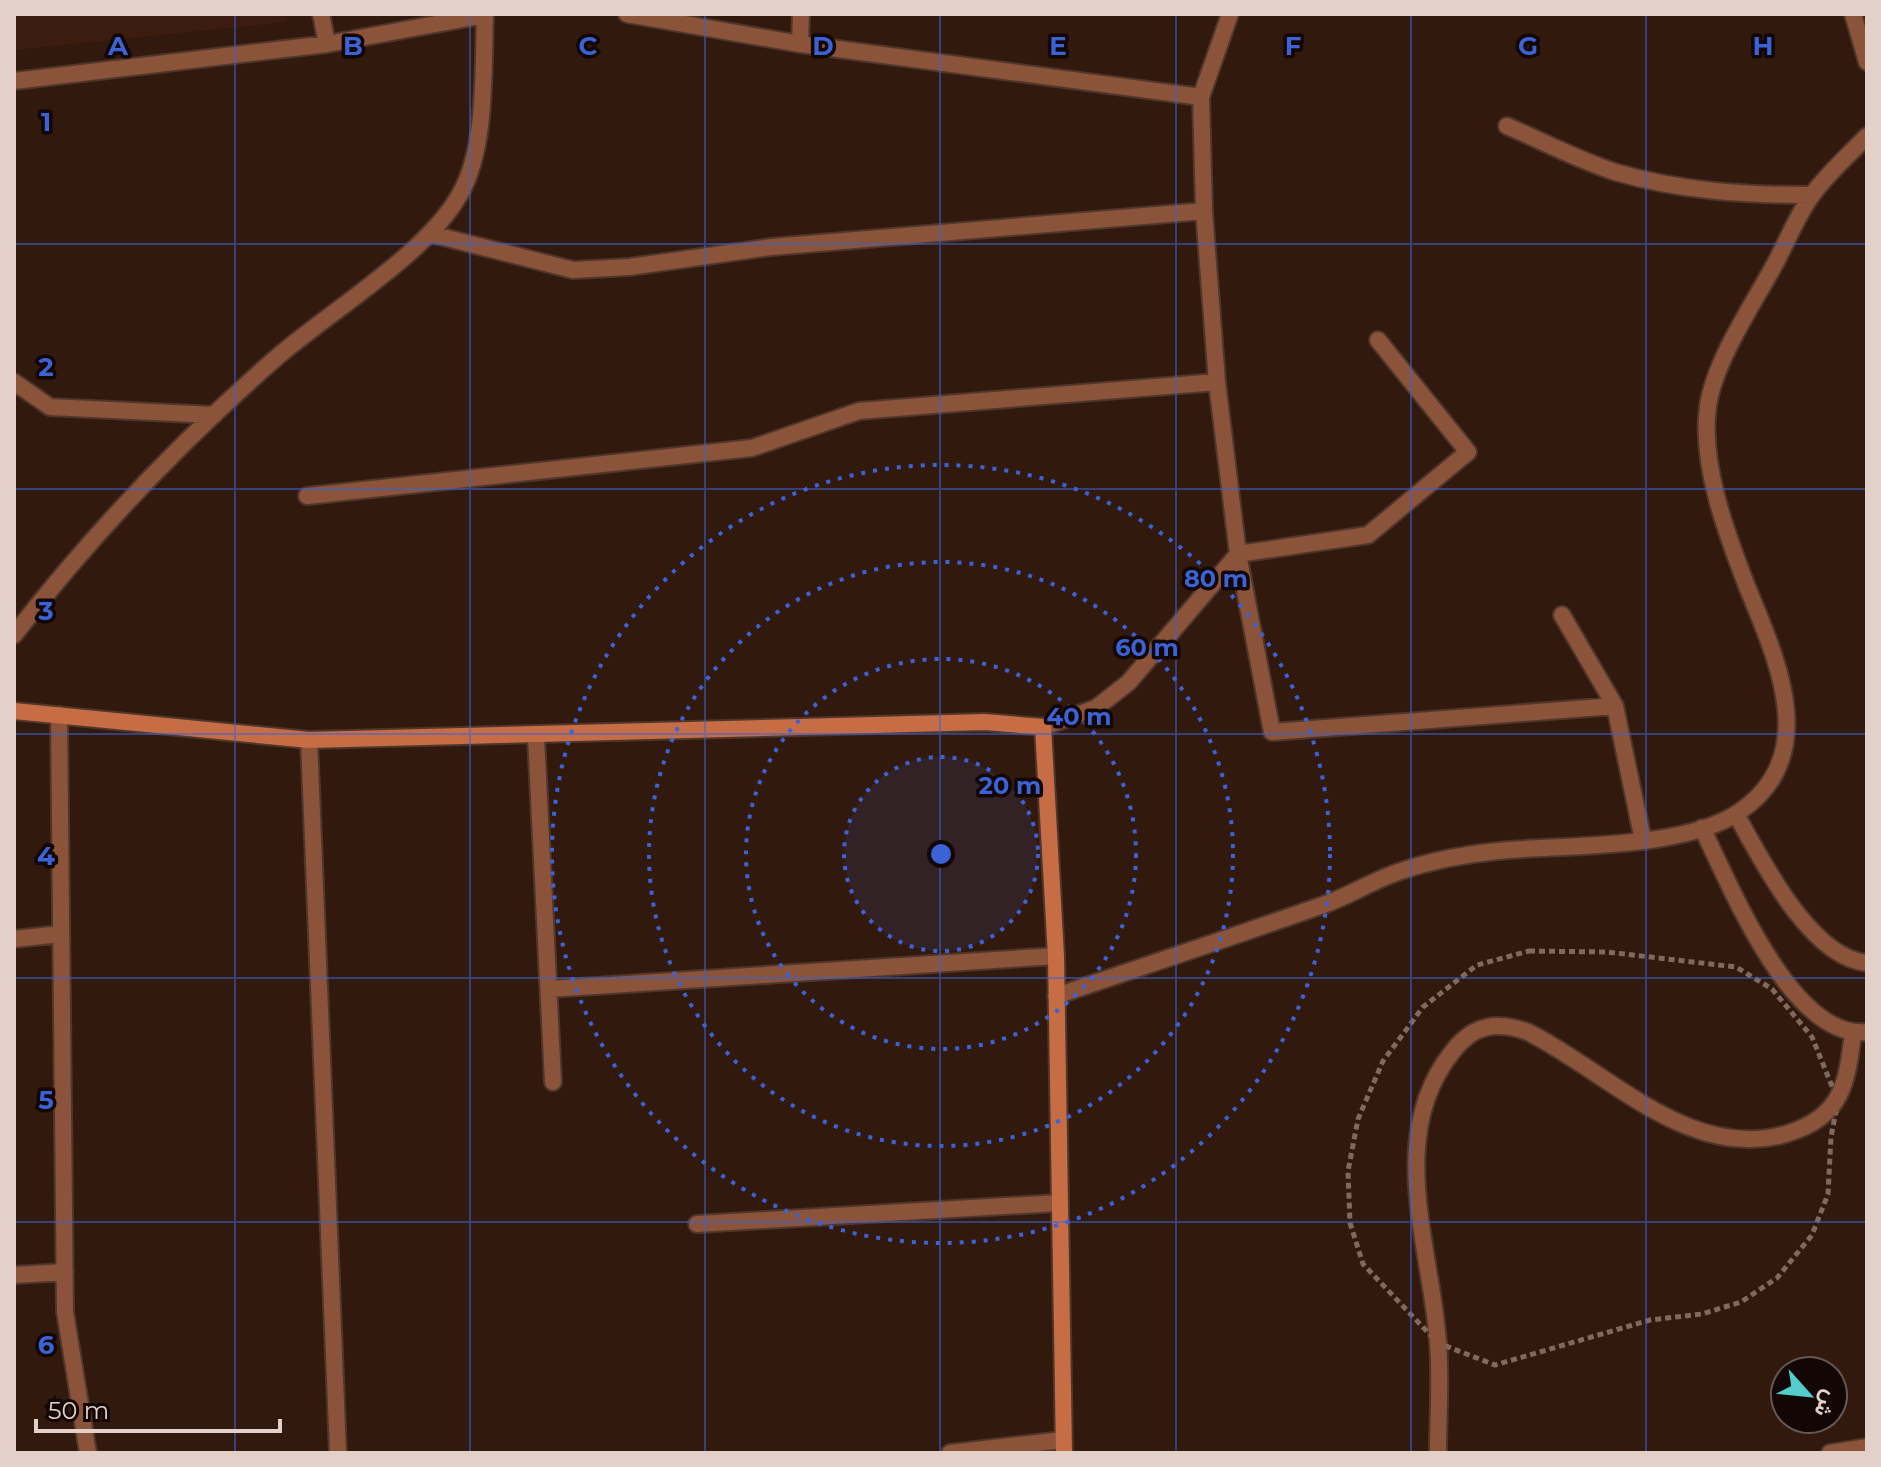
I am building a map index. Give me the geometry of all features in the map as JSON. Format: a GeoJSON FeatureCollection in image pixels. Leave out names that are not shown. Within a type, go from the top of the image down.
{"type":"FeatureCollection","features":[{"type":"Feature","properties":{"kind":"street"},"geometry":{"type":"LineString","coordinates":[[321,14],[327,44]]}},
{"type":"Feature","properties":{"kind":"street"},"geometry":{"type":"LineString","coordinates":[[627,14],[800,44],[1201,97]]}},
{"type":"Feature","properties":{"kind":"street"},"geometry":{"type":"LineString","coordinates":[[800,44],[801,14]]}},
{"type":"Feature","properties":{"kind":"street"},"geometry":{"type":"LineString","coordinates":[[1230,14],[1201,97],[1204,211],[1217,382],[1238,554],[1272,732],[1615,706]]}},
{"type":"Feature","properties":{"kind":"street"},"geometry":{"type":"LineString","coordinates":[[1853,14],[1867,62]]}},
{"type":"Feature","properties":{"kind":"street"},"geometry":{"type":"LineString","coordinates":[[14,81],[327,44],[488,15],[474,155],[461,193],[431,234],[305,333],[214,415],[48,591],[14,635]]}},
{"type":"Feature","properties":{"kind":"street"},"geometry":{"type":"LineString","coordinates":[[1507,126],[1612,171],[1659,184],[1713,193],[1811,195]]}},
{"type":"Feature","properties":{"kind":"street"},"geometry":{"type":"LineString","coordinates":[[1056,996],[1325,905],[1399,871],[1433,861],[1506,850],[1643,840],[1702,828],[1736,814],[1753,802],[1779,762],[1787,702],[1774,649],[1722,514],[1712,467],[1708,406],[1725,360],[1811,195],[1867,136]]}},
{"type":"Feature","properties":{"kind":"street"},"geometry":{"type":"LineString","coordinates":[[431,234],[573,270],[629,267],[771,247],[1204,211]]}},
{"type":"Feature","properties":{"kind":"street"},"geometry":{"type":"LineString","coordinates":[[14,711],[309,740],[536,737],[985,722],[1043,727],[1096,708],[1129,682],[1238,554],[1368,535],[1468,452],[1378,340]]}},
{"type":"Feature","properties":{"kind":"street"},"geometry":{"type":"LineString","coordinates":[[14,382],[50,407],[214,415]]}},
{"type":"Feature","properties":{"kind":"street"},"geometry":{"type":"LineString","coordinates":[[307,496],[752,448],[859,411],[1217,382]]}},
{"type":"Feature","properties":{"kind":"street"},"geometry":{"type":"LineString","coordinates":[[1562,615],[1615,706],[1643,840]]}},
{"type":"Feature","properties":{"kind":"street"},"geometry":{"type":"LineString","coordinates":[[59,715],[65,1312],[88,1453]]}},
{"type":"Feature","properties":{"kind":"street"},"geometry":{"type":"LineString","coordinates":[[950,1453],[1063,1446],[1056,956],[1043,727]]}},
{"type":"Feature","properties":{"kind":"street"},"geometry":{"type":"LineString","coordinates":[[536,737],[553,1082]]}},
{"type":"Feature","properties":{"kind":"street"},"geometry":{"type":"LineString","coordinates":[[309,740],[338,1453]]}},
{"type":"Feature","properties":{"kind":"street"},"geometry":{"type":"LineString","coordinates":[[1736,814],[1797,914],[1840,954],[1867,963]]}},
{"type":"Feature","properties":{"kind":"street"},"geometry":{"type":"LineString","coordinates":[[1438,1453],[1438,1343],[1418,1216],[1417,1145],[1434,1083],[1445,1060],[1464,1037],[1483,1026],[1506,1025],[1528,1032],[1671,1119],[1704,1133],[1738,1140],[1767,1140],[1794,1132],[1818,1119],[1838,1101],[1847,1082],[1860,1032],[1810,1007],[1780,977],[1702,828]]}},
{"type":"Feature","properties":{"kind":"street"},"geometry":{"type":"LineString","coordinates":[[14,939],[61,934]]}},
{"type":"Feature","properties":{"kind":"street"},"geometry":{"type":"LineString","coordinates":[[549,989],[1056,956]]}},
{"type":"Feature","properties":{"kind":"street"},"geometry":{"type":"LineString","coordinates":[[697,1224],[1058,1203]]}},
{"type":"Feature","properties":{"kind":"street"},"geometry":{"type":"LineString","coordinates":[[14,1275],[65,1272]]}},
{"type":"Feature","properties":{"kind":"street"},"geometry":{"type":"LineString","coordinates":[[1830,1453],[1867,1447]]}},
{"type":"Feature","properties":{"kind":"path"},"geometry":{"type":"LineString","coordinates":[[1529,951],[1607,952],[1736,967],[1772,989],[1812,1037],[1838,1101],[1831,1137],[1828,1194],[1812,1235],[1777,1278],[1741,1302],[1702,1314],[1650,1320],[1495,1365],[1438,1343],[1363,1264],[1350,1223],[1348,1171],[1358,1119],[1383,1061],[1423,1007],[1477,965],[1529,951]]}},
{"type":"Feature","properties":{"kind":"shaded area"},"geometry":{"type":"Polygon","coordinates":[[[14,14],[285,14],[287,22],[14,50],[14,14]]]}}]}
